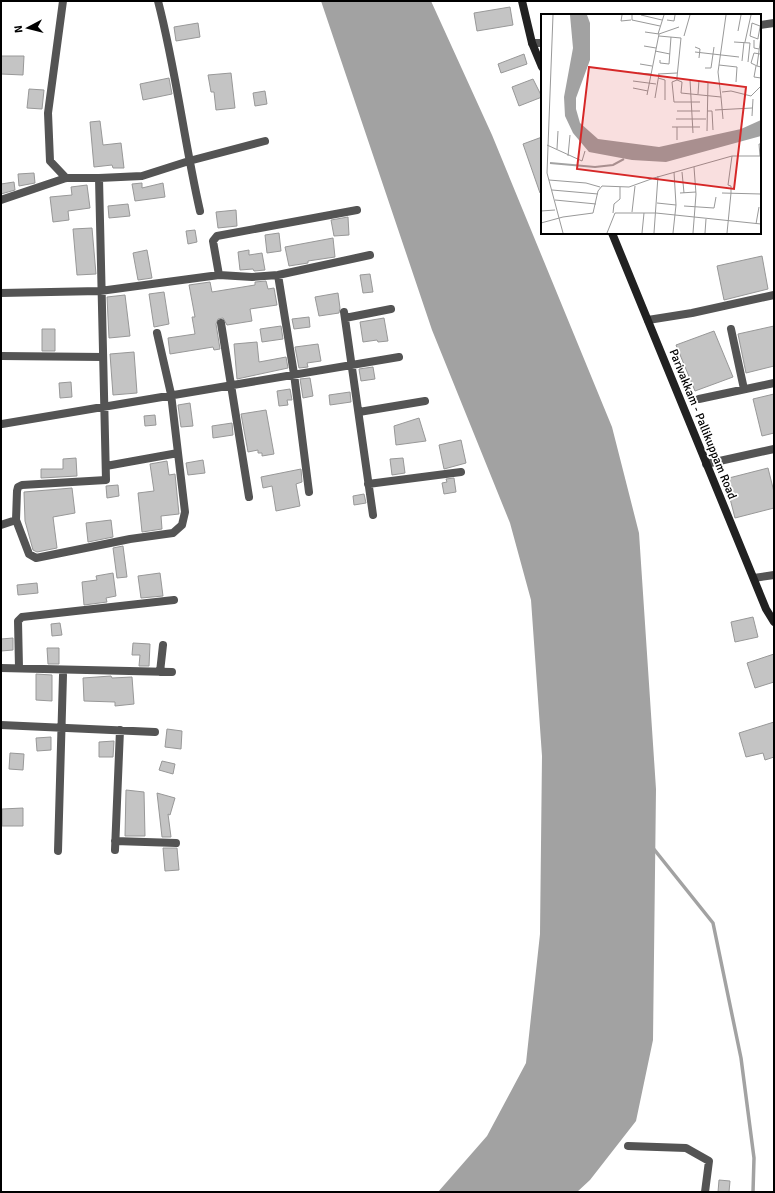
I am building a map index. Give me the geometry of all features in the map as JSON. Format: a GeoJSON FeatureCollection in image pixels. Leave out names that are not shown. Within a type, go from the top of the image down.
{"type":"FeatureCollection","features":[{"type":"Feature","properties":{"kind":"street"},"geometry":{"type":"LineString","coordinates":[[63,1],[48,113],[50,161],[66,178]]}},
{"type":"Feature","properties":{"kind":"street"},"geometry":{"type":"LineString","coordinates":[[158,1],[176,76],[189,161],[200,211]]}},
{"type":"Feature","properties":{"kind":"street"},"geometry":{"type":"LineString","coordinates":[[522,1],[532,43],[541,65]]}},
{"type":"Feature","properties":{"kind":"street"},"geometry":{"type":"LineString","coordinates":[[761,25],[774,23]]}},
{"type":"Feature","properties":{"kind":"street"},"geometry":{"type":"LineString","coordinates":[[532,43],[541,43]]}},
{"type":"Feature","properties":{"kind":"street"},"geometry":{"type":"LineString","coordinates":[[1,200],[66,178],[142,176],[189,161],[265,141]]}},
{"type":"Feature","properties":{"kind":"street"},"geometry":{"type":"LineString","coordinates":[[99,178],[100,291],[105,407],[106,480],[18,486],[16,520],[29,554],[36,558],[130,539],[173,533],[182,525],[185,512],[171,394],[157,333]]}},
{"type":"Feature","properties":{"kind":"street"},"geometry":{"type":"LineString","coordinates":[[219,275],[213,241],[217,236],[357,210]]}},
{"type":"Feature","properties":{"kind":"street","name":"Parivakkam - Pallikuppam Road"},"geometry":{"type":"LineString","coordinates":[[612,234],[766,609],[774,622]]}},
{"type":"Feature","properties":{"kind":"street"},"geometry":{"type":"LineString","coordinates":[[1,292],[100,291],[219,275],[252,277],[278,275],[370,255]]}},
{"type":"Feature","properties":{"kind":"street"},"geometry":{"type":"LineString","coordinates":[[278,275],[294,374],[309,492]]}},
{"type":"Feature","properties":{"kind":"street"},"geometry":{"type":"LineString","coordinates":[[648,320],[692,313],[774,294]]}},
{"type":"Feature","properties":{"kind":"street"},"geometry":{"type":"LineString","coordinates":[[373,515],[345,315],[391,310]]}},
{"type":"Feature","properties":{"kind":"street"},"geometry":{"type":"LineString","coordinates":[[221,323],[232,386],[248,497]]}},
{"type":"Feature","properties":{"kind":"street"},"geometry":{"type":"LineString","coordinates":[[731,329],[744,389]]}},
{"type":"Feature","properties":{"kind":"street"},"geometry":{"type":"LineString","coordinates":[[1,356],[103,357]]}},
{"type":"Feature","properties":{"kind":"street"},"geometry":{"type":"LineString","coordinates":[[2,424],[105,407],[171,394],[232,386],[294,374],[399,357]]}},
{"type":"Feature","properties":{"kind":"street"},"geometry":{"type":"LineString","coordinates":[[699,399],[774,383]]}},
{"type":"Feature","properties":{"kind":"street"},"geometry":{"type":"LineString","coordinates":[[359,412],[424,401]]}},
{"type":"Feature","properties":{"kind":"street"},"geometry":{"type":"LineString","coordinates":[[706,464],[774,450]]}},
{"type":"Feature","properties":{"kind":"street"},"geometry":{"type":"LineString","coordinates":[[106,466],[178,453]]}},
{"type":"Feature","properties":{"kind":"street"},"geometry":{"type":"LineString","coordinates":[[368,484],[461,472]]}},
{"type":"Feature","properties":{"kind":"street"},"geometry":{"type":"LineString","coordinates":[[1,525],[16,520]]}},
{"type":"Feature","properties":{"kind":"street"},"geometry":{"type":"LineString","coordinates":[[754,578],[774,575]]}},
{"type":"Feature","properties":{"kind":"street"},"geometry":{"type":"LineString","coordinates":[[19,668],[18,621],[22,617],[174,600]]}},
{"type":"Feature","properties":{"kind":"street"},"geometry":{"type":"LineString","coordinates":[[160,672],[163,645]]}},
{"type":"Feature","properties":{"kind":"street"},"geometry":{"type":"LineString","coordinates":[[1,668],[172,672]]}},
{"type":"Feature","properties":{"kind":"street"},"geometry":{"type":"LineString","coordinates":[[58,851],[60,728],[63,675]]}},
{"type":"Feature","properties":{"kind":"street"},"geometry":{"type":"LineString","coordinates":[[1,725],[155,732]]}},
{"type":"Feature","properties":{"kind":"street"},"geometry":{"type":"LineString","coordinates":[[115,850],[120,730]]}},
{"type":"Feature","properties":{"kind":"street"},"geometry":{"type":"LineString","coordinates":[[115,841],[176,843]]}},
{"type":"Feature","properties":{"kind":"street"},"geometry":{"type":"LineString","coordinates":[[628,1146],[686,1148],[709,1161],[705,1192]]}},
{"type":"Feature","properties":{"kind":"shaded area"},"geometry":{"type":"Polygon","coordinates":[[[321,1],[431,1],[492,135],[612,427],[639,533],[656,789],[653,1040],[636,1121],[590,1180],[577,1192],[438,1192],[487,1136],[526,1063],[540,934],[542,756],[531,600],[510,523],[432,330],[321,1]]]}},
{"type":"Feature","properties":{"kind":"building"},"geometry":{"type":"Polygon","coordinates":[[[510,7],[513,25],[477,31],[474,13],[510,7]]]}},
{"type":"Feature","properties":{"kind":"building"},"geometry":{"type":"Polygon","coordinates":[[[198,23],[200,37],[176,41],[174,27],[198,23]]]}},
{"type":"Feature","properties":{"kind":"building"},"geometry":{"type":"Polygon","coordinates":[[[524,54],[527,64],[501,73],[498,64],[524,54]]]}},
{"type":"Feature","properties":{"kind":"building"},"geometry":{"type":"Polygon","coordinates":[[[1,56],[24,56],[23,75],[1,74],[1,56]]]}},
{"type":"Feature","properties":{"kind":"building"},"geometry":{"type":"Polygon","coordinates":[[[231,73],[235,108],[216,110],[214,92],[211,92],[208,75],[231,73]]]}},
{"type":"Feature","properties":{"kind":"building"},"geometry":{"type":"Polygon","coordinates":[[[169,78],[172,94],[143,100],[140,84],[169,78]]]}},
{"type":"Feature","properties":{"kind":"building"},"geometry":{"type":"Polygon","coordinates":[[[533,79],[541,97],[519,106],[512,87],[533,79]]]}},
{"type":"Feature","properties":{"kind":"building"},"geometry":{"type":"Polygon","coordinates":[[[29,89],[44,90],[42,109],[27,108],[29,89]]]}},
{"type":"Feature","properties":{"kind":"building"},"geometry":{"type":"Polygon","coordinates":[[[265,91],[267,104],[255,106],[253,93],[265,91]]]}},
{"type":"Feature","properties":{"kind":"building"},"geometry":{"type":"Polygon","coordinates":[[[100,121],[103,145],[121,143],[124,168],[113,168],[112,165],[94,167],[90,122],[100,121]]]}},
{"type":"Feature","properties":{"kind":"building"},"geometry":{"type":"Polygon","coordinates":[[[541,137],[540,193],[523,144],[541,137]]]}},
{"type":"Feature","properties":{"kind":"building"},"geometry":{"type":"Polygon","coordinates":[[[34,173],[35,183],[19,186],[18,174],[34,173]]]}},
{"type":"Feature","properties":{"kind":"building"},"geometry":{"type":"Polygon","coordinates":[[[14,182],[15,190],[1,194],[1,184],[14,182]]]}},
{"type":"Feature","properties":{"kind":"building"},"geometry":{"type":"Polygon","coordinates":[[[142,183],[142,188],[163,183],[165,197],[135,201],[132,184],[142,183]]]}},
{"type":"Feature","properties":{"kind":"building"},"geometry":{"type":"Polygon","coordinates":[[[87,185],[90,208],[68,211],[69,220],[53,222],[50,197],[72,195],[71,187],[87,185]]]}},
{"type":"Feature","properties":{"kind":"building"},"geometry":{"type":"Polygon","coordinates":[[[128,204],[130,216],[109,218],[108,206],[128,204]]]}},
{"type":"Feature","properties":{"kind":"building"},"geometry":{"type":"Polygon","coordinates":[[[236,210],[237,226],[218,228],[216,212],[236,210]]]}},
{"type":"Feature","properties":{"kind":"building"},"geometry":{"type":"Polygon","coordinates":[[[348,217],[349,235],[334,236],[331,220],[348,217]]]}},
{"type":"Feature","properties":{"kind":"building"},"geometry":{"type":"Polygon","coordinates":[[[92,228],[96,274],[77,275],[73,229],[92,228]]]}},
{"type":"Feature","properties":{"kind":"building"},"geometry":{"type":"Polygon","coordinates":[[[195,230],[197,242],[188,244],[186,231],[195,230]]]}},
{"type":"Feature","properties":{"kind":"building"},"geometry":{"type":"Polygon","coordinates":[[[279,233],[281,251],[267,253],[265,235],[279,233]]]}},
{"type":"Feature","properties":{"kind":"building"},"geometry":{"type":"Polygon","coordinates":[[[333,238],[335,257],[308,261],[308,263],[289,266],[285,247],[333,238]]]}},
{"type":"Feature","properties":{"kind":"building"},"geometry":{"type":"Polygon","coordinates":[[[147,250],[152,278],[138,280],[133,253],[147,250]]]}},
{"type":"Feature","properties":{"kind":"building"},"geometry":{"type":"Polygon","coordinates":[[[249,250],[249,255],[262,253],[265,270],[240,270],[238,252],[249,250]]]}},
{"type":"Feature","properties":{"kind":"building"},"geometry":{"type":"Polygon","coordinates":[[[762,256],[768,289],[724,300],[717,266],[762,256]]]}},
{"type":"Feature","properties":{"kind":"building"},"geometry":{"type":"Polygon","coordinates":[[[370,274],[373,292],[363,293],[360,275],[370,274]]]}},
{"type":"Feature","properties":{"kind":"building"},"geometry":{"type":"Polygon","coordinates":[[[266,281],[268,289],[274,288],[277,305],[250,309],[252,321],[227,325],[223,318],[218,319],[216,324],[220,349],[214,350],[213,347],[170,354],[168,338],[195,334],[192,317],[195,317],[189,285],[210,282],[212,292],[255,285],[255,282],[266,281]]]}},
{"type":"Feature","properties":{"kind":"building"},"geometry":{"type":"Polygon","coordinates":[[[164,292],[169,324],[154,327],[149,294],[164,292]]]}},
{"type":"Feature","properties":{"kind":"building"},"geometry":{"type":"Polygon","coordinates":[[[338,293],[340,308],[339,313],[319,316],[315,297],[338,293]]]}},
{"type":"Feature","properties":{"kind":"building"},"geometry":{"type":"Polygon","coordinates":[[[125,295],[130,336],[109,338],[107,297],[125,295]]]}},
{"type":"Feature","properties":{"kind":"building"},"geometry":{"type":"Polygon","coordinates":[[[309,317],[310,327],[294,329],[292,319],[309,317]]]}},
{"type":"Feature","properties":{"kind":"building"},"geometry":{"type":"Polygon","coordinates":[[[384,318],[388,341],[378,342],[377,340],[363,342],[360,322],[384,318]]]}},
{"type":"Feature","properties":{"kind":"building"},"geometry":{"type":"Polygon","coordinates":[[[281,326],[283,339],[262,342],[260,329],[281,326]]]}},
{"type":"Feature","properties":{"kind":"building"},"geometry":{"type":"Polygon","coordinates":[[[774,326],[774,366],[746,373],[738,334],[774,326]]]}},
{"type":"Feature","properties":{"kind":"building"},"geometry":{"type":"Polygon","coordinates":[[[42,329],[55,329],[55,351],[42,351],[42,329]]]}},
{"type":"Feature","properties":{"kind":"building"},"geometry":{"type":"Polygon","coordinates":[[[714,331],[733,377],[695,391],[676,345],[714,331]]]}},
{"type":"Feature","properties":{"kind":"building"},"geometry":{"type":"Polygon","coordinates":[[[257,342],[259,362],[286,357],[288,368],[237,379],[234,344],[257,342]]]}},
{"type":"Feature","properties":{"kind":"building"},"geometry":{"type":"Polygon","coordinates":[[[318,344],[321,361],[307,363],[308,367],[299,368],[295,347],[318,344]]]}},
{"type":"Feature","properties":{"kind":"building"},"geometry":{"type":"Polygon","coordinates":[[[134,352],[137,393],[113,395],[110,354],[134,352]]]}},
{"type":"Feature","properties":{"kind":"building"},"geometry":{"type":"Polygon","coordinates":[[[373,367],[375,379],[361,381],[359,369],[373,367]]]}},
{"type":"Feature","properties":{"kind":"building"},"geometry":{"type":"Polygon","coordinates":[[[310,378],[313,396],[303,398],[300,379],[310,378]]]}},
{"type":"Feature","properties":{"kind":"building"},"geometry":{"type":"Polygon","coordinates":[[[71,382],[72,397],[60,398],[59,383],[71,382]]]}},
{"type":"Feature","properties":{"kind":"building"},"geometry":{"type":"Polygon","coordinates":[[[290,389],[292,400],[287,400],[288,405],[279,406],[277,391],[290,389]]]}},
{"type":"Feature","properties":{"kind":"building"},"geometry":{"type":"Polygon","coordinates":[[[350,392],[351,402],[330,405],[329,395],[350,392]]]}},
{"type":"Feature","properties":{"kind":"building"},"geometry":{"type":"Polygon","coordinates":[[[774,394],[774,433],[762,436],[753,399],[774,394]]]}},
{"type":"Feature","properties":{"kind":"building"},"geometry":{"type":"Polygon","coordinates":[[[190,403],[193,426],[181,427],[178,405],[190,403]]]}},
{"type":"Feature","properties":{"kind":"building"},"geometry":{"type":"Polygon","coordinates":[[[266,410],[274,454],[262,456],[262,453],[258,453],[258,450],[248,452],[241,414],[266,410]]]}},
{"type":"Feature","properties":{"kind":"building"},"geometry":{"type":"Polygon","coordinates":[[[155,415],[156,425],[145,426],[144,416],[155,415]]]}},
{"type":"Feature","properties":{"kind":"building"},"geometry":{"type":"Polygon","coordinates":[[[419,418],[426,441],[396,445],[394,426],[419,418]]]}},
{"type":"Feature","properties":{"kind":"building"},"geometry":{"type":"Polygon","coordinates":[[[232,423],[233,435],[213,438],[212,426],[232,423]]]}},
{"type":"Feature","properties":{"kind":"building"},"geometry":{"type":"Polygon","coordinates":[[[461,440],[466,463],[444,469],[439,445],[461,440]]]}},
{"type":"Feature","properties":{"kind":"building"},"geometry":{"type":"Polygon","coordinates":[[[76,458],[77,476],[41,478],[41,469],[63,469],[63,459],[76,458]]]}},
{"type":"Feature","properties":{"kind":"building"},"geometry":{"type":"Polygon","coordinates":[[[403,458],[405,473],[392,475],[390,459],[403,458]]]}},
{"type":"Feature","properties":{"kind":"building"},"geometry":{"type":"Polygon","coordinates":[[[203,460],[205,473],[188,475],[186,463],[203,460]]]}},
{"type":"Feature","properties":{"kind":"building"},"geometry":{"type":"Polygon","coordinates":[[[167,461],[169,475],[175,474],[179,514],[161,516],[162,529],[142,532],[138,493],[154,491],[150,464],[167,461]]]}},
{"type":"Feature","properties":{"kind":"building"},"geometry":{"type":"Polygon","coordinates":[[[768,468],[774,492],[774,508],[735,518],[725,479],[768,468]]]}},
{"type":"Feature","properties":{"kind":"building"},"geometry":{"type":"Polygon","coordinates":[[[301,469],[302,482],[296,484],[300,506],[276,511],[272,486],[263,488],[261,477],[301,469]]]}},
{"type":"Feature","properties":{"kind":"building"},"geometry":{"type":"Polygon","coordinates":[[[454,478],[456,492],[444,494],[442,483],[447,482],[446,479],[454,478]]]}},
{"type":"Feature","properties":{"kind":"building"},"geometry":{"type":"Polygon","coordinates":[[[118,485],[119,496],[107,498],[106,486],[118,485]]]}},
{"type":"Feature","properties":{"kind":"building"},"geometry":{"type":"Polygon","coordinates":[[[72,488],[75,513],[53,517],[57,548],[37,552],[33,550],[25,521],[24,492],[72,488]]]}},
{"type":"Feature","properties":{"kind":"building"},"geometry":{"type":"Polygon","coordinates":[[[364,494],[366,503],[354,505],[353,496],[364,494]]]}},
{"type":"Feature","properties":{"kind":"building"},"geometry":{"type":"Polygon","coordinates":[[[111,520],[113,537],[88,542],[86,523],[111,520]]]}},
{"type":"Feature","properties":{"kind":"building"},"geometry":{"type":"Polygon","coordinates":[[[123,546],[127,577],[117,578],[113,548],[123,546]]]}},
{"type":"Feature","properties":{"kind":"building"},"geometry":{"type":"Polygon","coordinates":[[[113,573],[116,596],[106,598],[107,602],[84,605],[82,582],[97,580],[96,576],[113,573]]]}},
{"type":"Feature","properties":{"kind":"building"},"geometry":{"type":"Polygon","coordinates":[[[160,573],[163,596],[141,598],[138,576],[160,573]]]}},
{"type":"Feature","properties":{"kind":"building"},"geometry":{"type":"Polygon","coordinates":[[[37,583],[38,593],[18,595],[17,585],[37,583]]]}},
{"type":"Feature","properties":{"kind":"building"},"geometry":{"type":"Polygon","coordinates":[[[753,617],[758,637],[735,642],[731,622],[753,617]]]}},
{"type":"Feature","properties":{"kind":"building"},"geometry":{"type":"Polygon","coordinates":[[[60,623],[62,635],[52,636],[51,624],[60,623]]]}},
{"type":"Feature","properties":{"kind":"building"},"geometry":{"type":"Polygon","coordinates":[[[13,638],[13,650],[1,651],[1,639],[13,638]]]}},
{"type":"Feature","properties":{"kind":"building"},"geometry":{"type":"Polygon","coordinates":[[[133,643],[150,644],[149,666],[139,666],[140,655],[132,655],[133,643]]]}},
{"type":"Feature","properties":{"kind":"building"},"geometry":{"type":"Polygon","coordinates":[[[47,648],[59,648],[59,664],[48,664],[47,648]]]}},
{"type":"Feature","properties":{"kind":"building"},"geometry":{"type":"Polygon","coordinates":[[[774,654],[774,682],[755,688],[747,663],[774,654]]]}},
{"type":"Feature","properties":{"kind":"building"},"geometry":{"type":"Polygon","coordinates":[[[36,674],[52,675],[52,701],[36,700],[36,674]]]}},
{"type":"Feature","properties":{"kind":"building"},"geometry":{"type":"Polygon","coordinates":[[[111,676],[112,678],[132,677],[134,704],[115,706],[115,702],[84,701],[83,678],[111,676]]]}},
{"type":"Feature","properties":{"kind":"building"},"geometry":{"type":"Polygon","coordinates":[[[774,722],[774,757],[765,760],[763,753],[746,757],[739,733],[774,722]]]}},
{"type":"Feature","properties":{"kind":"building"},"geometry":{"type":"Polygon","coordinates":[[[167,729],[182,731],[181,749],[165,747],[167,729]]]}},
{"type":"Feature","properties":{"kind":"building"},"geometry":{"type":"Polygon","coordinates":[[[51,737],[51,750],[37,751],[36,738],[51,737]]]}},
{"type":"Feature","properties":{"kind":"building"},"geometry":{"type":"Polygon","coordinates":[[[114,741],[113,757],[99,757],[99,742],[114,741]]]}},
{"type":"Feature","properties":{"kind":"building"},"geometry":{"type":"Polygon","coordinates":[[[10,753],[24,754],[23,770],[9,769],[10,753]]]}},
{"type":"Feature","properties":{"kind":"building"},"geometry":{"type":"Polygon","coordinates":[[[162,761],[175,764],[173,774],[159,770],[162,761]]]}},
{"type":"Feature","properties":{"kind":"building"},"geometry":{"type":"Polygon","coordinates":[[[126,790],[144,792],[145,836],[125,836],[126,790]]]}},
{"type":"Feature","properties":{"kind":"building"},"geometry":{"type":"Polygon","coordinates":[[[157,793],[175,798],[170,815],[168,814],[171,837],[162,837],[157,793]]]}},
{"type":"Feature","properties":{"kind":"building"},"geometry":{"type":"Polygon","coordinates":[[[23,808],[23,826],[2,826],[2,809],[23,808]]]}},
{"type":"Feature","properties":{"kind":"building"},"geometry":{"type":"Polygon","coordinates":[[[163,848],[177,848],[179,870],[165,871],[163,848]]]}},
{"type":"Feature","properties":{"kind":"building"},"geometry":{"type":"Polygon","coordinates":[[[719,1180],[730,1181],[729,1192],[718,1192],[719,1180]]]}},
{"type":"Feature","properties":{"kind":"waterway"},"geometry":{"type":"LineString","coordinates":[[653,848],[713,923],[741,1058],[754,1158],[753,1192]]}}]}
